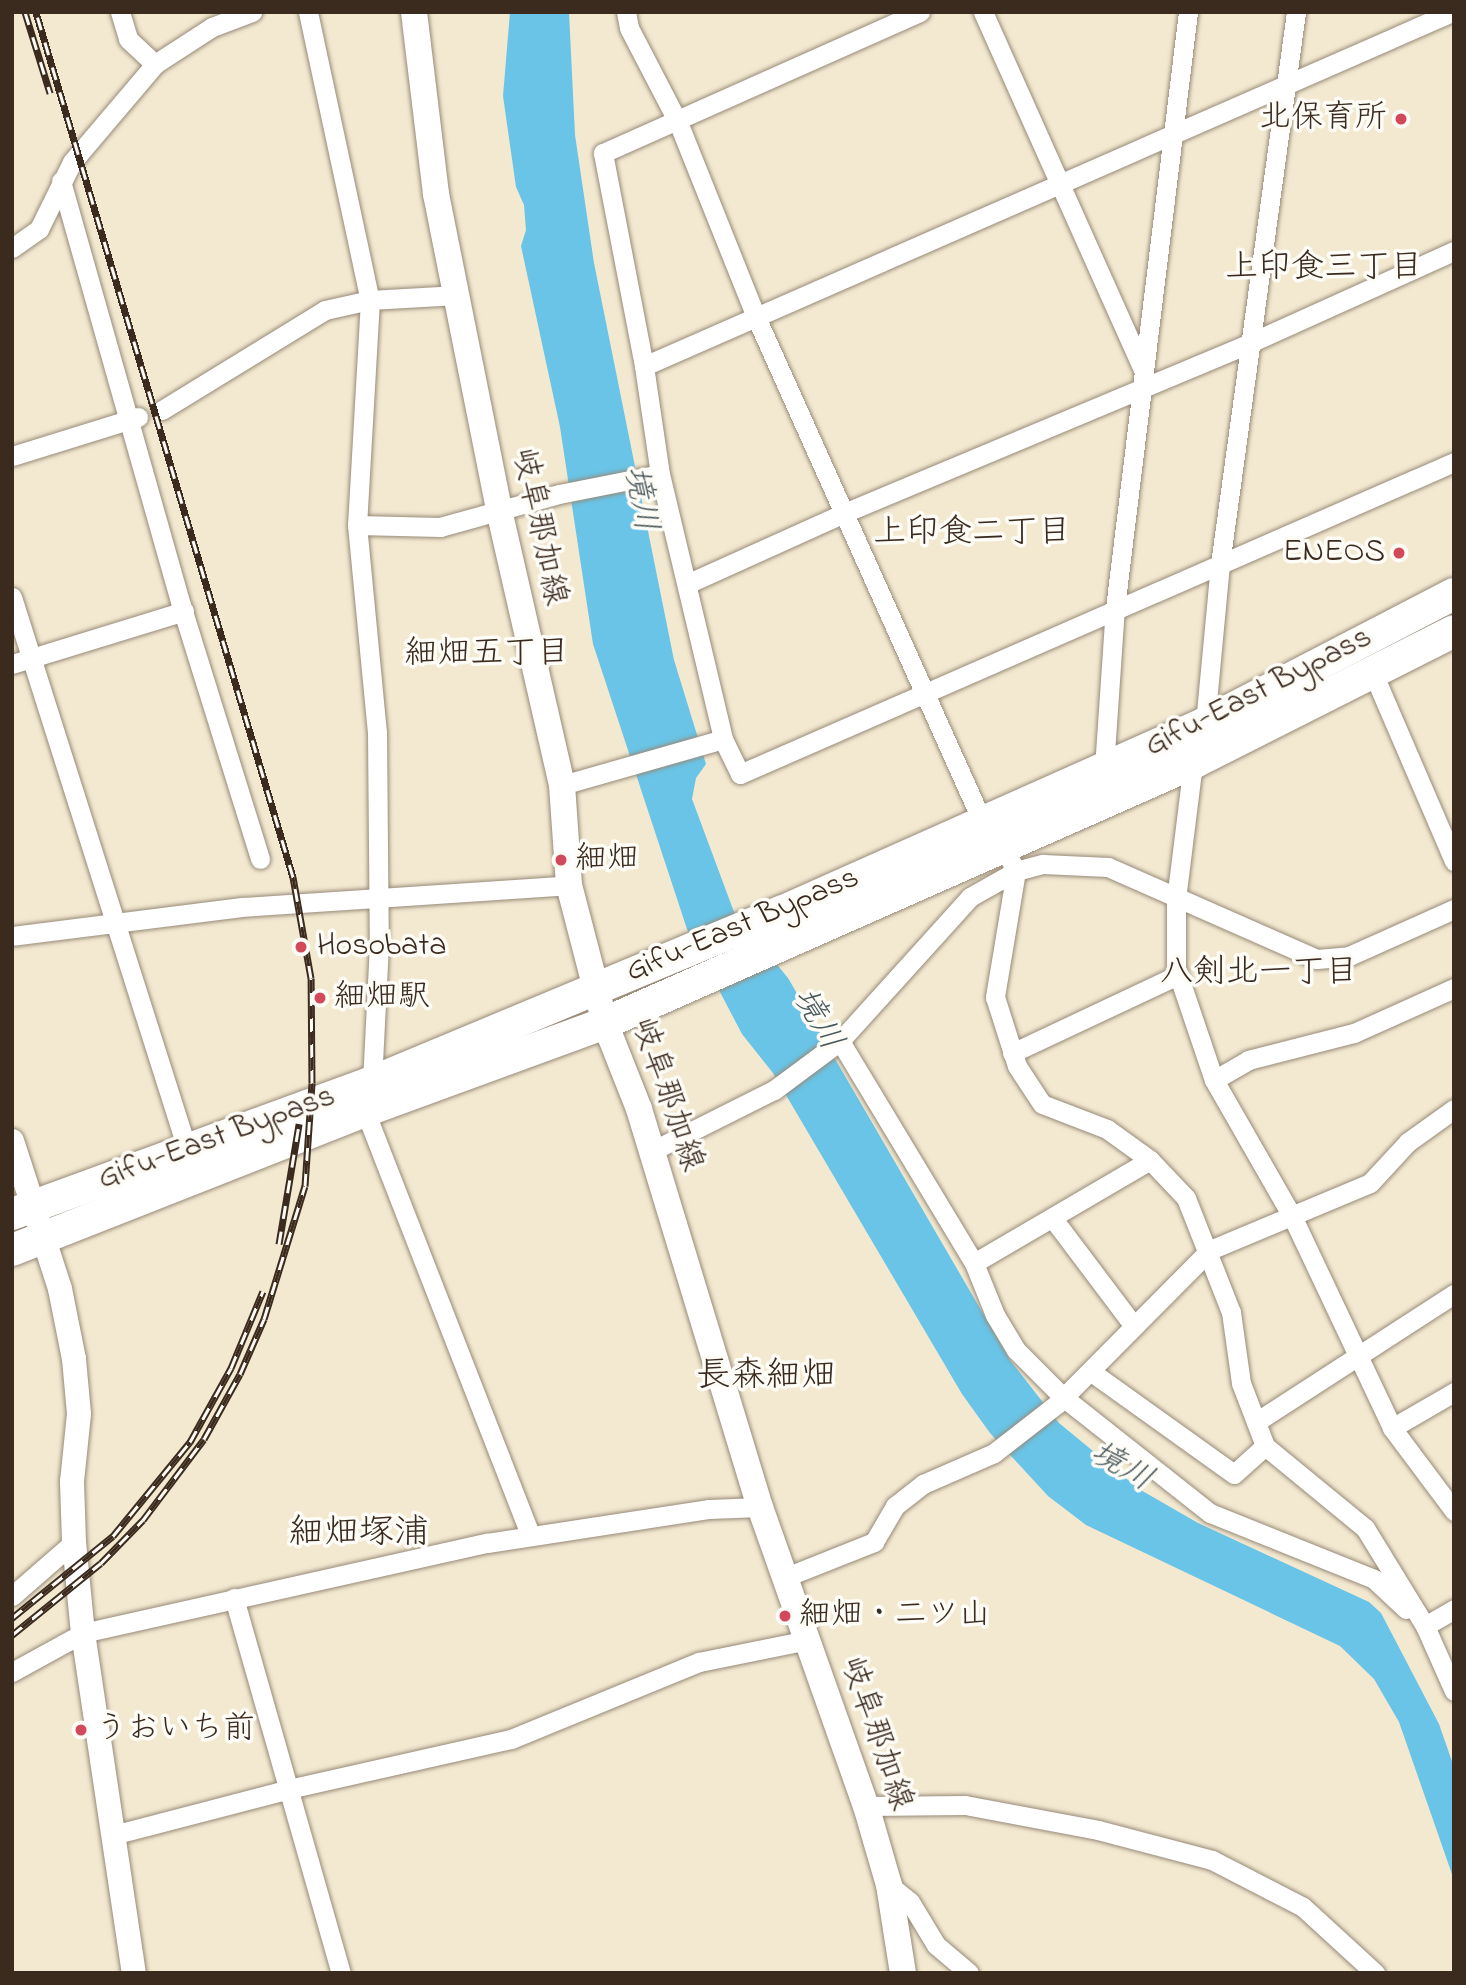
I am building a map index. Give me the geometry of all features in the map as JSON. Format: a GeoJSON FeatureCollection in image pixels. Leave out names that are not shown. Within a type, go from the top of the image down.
{"type":"FeatureCollection","features":[{"type":"Feature","properties":{"kind":"highway","name":"Gifu-East Bypass"},"geometry":{"type":"LineString","coordinates":[[21,1246],[368,1096],[595,988],[790,908],[1205,723],[1454,594]]}},
{"type":"Feature","properties":{"kind":"highway","name":"Gifu-East Bypass"},"geometry":{"type":"LineString","coordinates":[[23,1210],[188,1152],[605,1023],[804,936],[1010,860],[1193,762],[1454,631]]}},
{"type":"Feature","properties":{"kind":"main road","name":"岐阜那加線"},"geometry":{"type":"LineString","coordinates":[[414,12],[436,194],[499,510],[562,785],[569,885],[605,1023],[652,1151],[760,1507],[866,1806],[889,1885],[903,1973]]}},
{"type":"Feature","properties":{"kind":"street"},"geometry":{"type":"LineString","coordinates":[[120,12],[128,39],[155,64]]}},
{"type":"Feature","properties":{"kind":"street"},"geometry":{"type":"LineString","coordinates":[[12,248],[39,229],[54,206],[61,181],[116,107],[155,64],[212,27],[252,12]]}},
{"type":"Feature","properties":{"kind":"street"},"geometry":{"type":"LineString","coordinates":[[308,12],[370,300],[358,525],[375,687],[380,895],[368,1096],[530,1535]]}},
{"type":"Feature","properties":{"kind":"street"},"geometry":{"type":"LineString","coordinates":[[626,12],[629,29],[678,122],[756,317],[982,821]]}},
{"type":"Feature","properties":{"kind":"street"},"geometry":{"type":"LineString","coordinates":[[920,12],[678,122],[603,153],[644,366],[660,474],[689,583],[723,739],[740,774],[1454,462]]}},
{"type":"Feature","properties":{"kind":"street"},"geometry":{"type":"LineString","coordinates":[[983,12],[1143,379]]}},
{"type":"Feature","properties":{"kind":"street"},"geometry":{"type":"LineString","coordinates":[[1104,768],[1115,608],[1188,12]]}},
{"type":"Feature","properties":{"kind":"street"},"geometry":{"type":"LineString","coordinates":[[1205,723],[1220,564],[1289,84],[1296,12]]}},
{"type":"Feature","properties":{"kind":"street"},"geometry":{"type":"LineString","coordinates":[[644,366],[1452,12]]}},
{"type":"Feature","properties":{"kind":"street"},"geometry":{"type":"LineString","coordinates":[[61,181],[134,419],[184,611],[260,859]]}},
{"type":"Feature","properties":{"kind":"street"},"geometry":{"type":"LineString","coordinates":[[689,583],[1143,379],[1250,343],[1454,251]]}},
{"type":"Feature","properties":{"kind":"street"},"geometry":{"type":"LineString","coordinates":[[162,410],[325,310],[370,300],[457,295]]}},
{"type":"Feature","properties":{"kind":"street"},"geometry":{"type":"LineString","coordinates":[[12,456],[134,419]]}},
{"type":"Feature","properties":{"kind":"street"},"geometry":{"type":"LineString","coordinates":[[358,525],[440,527],[559,494],[660,474]]}},
{"type":"Feature","properties":{"kind":"street"},"geometry":{"type":"LineString","coordinates":[[12,597],[22,661],[188,1152]]}},
{"type":"Feature","properties":{"kind":"street"},"geometry":{"type":"LineString","coordinates":[[22,661],[184,611]]}},
{"type":"Feature","properties":{"kind":"street"},"geometry":{"type":"LineString","coordinates":[[1374,673],[1454,862]]}},
{"type":"Feature","properties":{"kind":"street"},"geometry":{"type":"LineString","coordinates":[[562,785],[723,739]]}},
{"type":"Feature","properties":{"kind":"street"},"geometry":{"type":"LineString","coordinates":[[1193,762],[1176,900],[1178,975],[1214,1080],[1292,1216],[1392,1428],[1454,1511]]}},
{"type":"Feature","properties":{"kind":"street"},"geometry":{"type":"LineString","coordinates":[[1010,860],[995,997],[1012,1053],[1042,1104],[1107,1129],[1150,1160],[1186,1198],[1209,1250],[1231,1312],[1241,1383],[1265,1446],[1365,1528],[1425,1626],[1454,1691]]}},
{"type":"Feature","properties":{"kind":"street"},"geometry":{"type":"LineString","coordinates":[[652,1151],[774,1090],[839,1042],[970,897],[1010,860],[1108,867],[1176,900],[1317,959],[1349,956],[1454,909]]}},
{"type":"Feature","properties":{"kind":"street"},"geometry":{"type":"LineString","coordinates":[[12,936],[113,927],[242,907],[380,895],[569,885]]}},
{"type":"Feature","properties":{"kind":"street"},"geometry":{"type":"LineString","coordinates":[[1012,1053],[1178,975]]}},
{"type":"Feature","properties":{"kind":"street"},"geometry":{"type":"LineString","coordinates":[[1214,1080],[1248,1060],[1354,1033],[1454,988]]}},
{"type":"Feature","properties":{"kind":"street"},"geometry":{"type":"LineString","coordinates":[[839,1042],[974,1263],[995,1314],[1016,1350],[1060,1401],[1210,1513],[1374,1579],[1425,1626]]}},
{"type":"Feature","properties":{"kind":"street"},"geometry":{"type":"LineString","coordinates":[[786,1577],[874,1542],[895,1506],[923,1484],[994,1453],[1060,1401],[1209,1250],[1370,1183],[1408,1142],[1454,1109]]}},
{"type":"Feature","properties":{"kind":"street"},"geometry":{"type":"LineString","coordinates":[[12,1141],[23,1210],[21,1246],[74,1359],[79,1414],[72,1482],[74,1542],[83,1633],[134,1973]]}},
{"type":"Feature","properties":{"kind":"street"},"geometry":{"type":"LineString","coordinates":[[974,1263],[1054,1220],[1150,1160]]}},
{"type":"Feature","properties":{"kind":"street"},"geometry":{"type":"LineString","coordinates":[[1054,1220],[1134,1326]]}},
{"type":"Feature","properties":{"kind":"street"},"geometry":{"type":"LineString","coordinates":[[1256,1422],[1357,1353],[1454,1294]]}},
{"type":"Feature","properties":{"kind":"street"},"geometry":{"type":"LineString","coordinates":[[1090,1371],[1234,1474],[1265,1446]]}},
{"type":"Feature","properties":{"kind":"street"},"geometry":{"type":"LineString","coordinates":[[1392,1428],[1454,1392]]}},
{"type":"Feature","properties":{"kind":"street"},"geometry":{"type":"LineString","coordinates":[[12,1672],[83,1633],[234,1598],[530,1535],[709,1509],[760,1507]]}},
{"type":"Feature","properties":{"kind":"street"},"geometry":{"type":"LineString","coordinates":[[12,1596],[74,1542]]}},
{"type":"Feature","properties":{"kind":"street"},"geometry":{"type":"LineString","coordinates":[[234,1598],[341,1973]]}},
{"type":"Feature","properties":{"kind":"street"},"geometry":{"type":"LineString","coordinates":[[1425,1626],[1454,1609]]}},
{"type":"Feature","properties":{"kind":"street"},"geometry":{"type":"LineString","coordinates":[[113,1835],[289,1788],[511,1739],[699,1662],[808,1640]]}},
{"type":"Feature","properties":{"kind":"street"},"geometry":{"type":"LineString","coordinates":[[866,1806],[965,1805],[1098,1830],[1212,1860],[1303,1907],[1374,1973]]}},
{"type":"Feature","properties":{"kind":"street"},"geometry":{"type":"LineString","coordinates":[[889,1885],[910,1902],[936,1945],[969,1973]]}},
{"type":"Feature","properties":{"kind":"water","name":"境川"},"geometry":{"type":"Polygon","coordinates":[[[510,12],[569,12],[575,135],[594,263],[674,660],[706,764],[696,778],[692,799],[734,912],[788,978],[1010,1360],[1059,1423],[1139,1489],[1198,1523],[1369,1602],[1381,1613],[1439,1724],[1454,1767],[1454,1880],[1399,1722],[1374,1679],[1340,1646],[1086,1525],[1048,1496],[990,1433],[962,1394],[773,1073],[742,1034],[687,929],[593,644],[560,427],[521,246],[526,230],[524,205],[516,187],[503,96],[510,12]]]}},
{"type":"Feature","properties":{"kind":"railway"},"geometry":{"type":"LineString","coordinates":[[25,12],[50,93]]}},
{"type":"Feature","properties":{"kind":"railway"},"geometry":{"type":"LineString","coordinates":[[12,1635],[101,1563],[143,1520],[204,1439],[240,1374],[264,1319],[305,1186],[312,1083],[311,978],[293,877],[36,12]]}},
{"type":"Feature","properties":{"kind":"railway"},"geometry":{"type":"LineString","coordinates":[[279,1244],[299,1124]]}},
{"type":"Feature","properties":{"kind":"railway"},"geometry":{"type":"LineString","coordinates":[[12,1618],[113,1536],[190,1442],[231,1368],[263,1291]]}},
{"type":"Feature","properties":{"kind":"place","name":"北保育所"},"geometry":{"type":"Point","coordinates":[1401,119]}},
{"type":"Feature","properties":{"kind":"place","name":"ENEOS"},"geometry":{"type":"Point","coordinates":[1399,553]}},
{"type":"Feature","properties":{"kind":"place","name":"細畑"},"geometry":{"type":"Point","coordinates":[561,860]}},
{"type":"Feature","properties":{"kind":"place","name":"Hosobata"},"geometry":{"type":"Point","coordinates":[301,947]}},
{"type":"Feature","properties":{"kind":"place","name":"細畑駅"},"geometry":{"type":"Point","coordinates":[320,998]}},
{"type":"Feature","properties":{"kind":"place","name":"細畑・二ツ山"},"geometry":{"type":"Point","coordinates":[785,1616]}},
{"type":"Feature","properties":{"kind":"place","name":"うおいち前"},"geometry":{"type":"Point","coordinates":[81,1730]}},
{"type":"Feature","properties":{"kind":"district","name":"上印食三丁目"},"geometry":{"type":"Point","coordinates":[1324,269]}},
{"type":"Feature","properties":{"kind":"district","name":"上印食二丁目"},"geometry":{"type":"Point","coordinates":[972,534]}},
{"type":"Feature","properties":{"kind":"district","name":"細畑五丁目"},"geometry":{"type":"Point","coordinates":[487,655]}},
{"type":"Feature","properties":{"kind":"district","name":"八剣北一丁目"},"geometry":{"type":"Point","coordinates":[1259,974]}},
{"type":"Feature","properties":{"kind":"district","name":"長森細畑"},"geometry":{"type":"Point","coordinates":[766,1377]}},
{"type":"Feature","properties":{"kind":"district","name":"細畑塚浦"},"geometry":{"type":"Point","coordinates":[359,1534]}}]}
